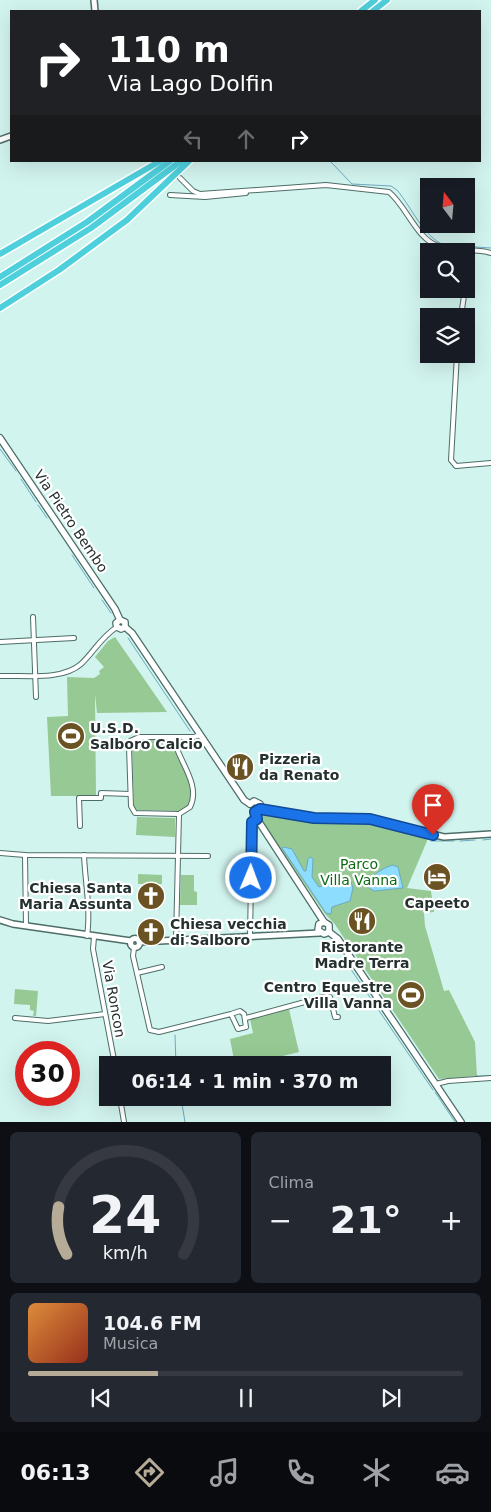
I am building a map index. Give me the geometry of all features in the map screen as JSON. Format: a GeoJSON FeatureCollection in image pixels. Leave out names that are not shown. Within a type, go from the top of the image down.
{"type":"FeatureCollection","features":[{"type":"Feature","properties":{"kind":"highway"},"geometry":{"type":"LineString","coordinates":[[362,10],[375,0]]}},
{"type":"Feature","properties":{"kind":"highway"},"geometry":{"type":"LineString","coordinates":[[374,10],[387,0]]}},
{"type":"Feature","properties":{"kind":"highway"},"geometry":{"type":"LineString","coordinates":[[0,254],[158,162]]}},
{"type":"Feature","properties":{"kind":"highway"},"geometry":{"type":"LineString","coordinates":[[0,285],[169,162]]}},
{"type":"Feature","properties":{"kind":"highway"},"geometry":{"type":"LineString","coordinates":[[0,277],[28,264],[91,228],[180,162]]}},
{"type":"Feature","properties":{"kind":"highway"},"geometry":{"type":"LineString","coordinates":[[0,308],[60,270],[127,220],[188,162]]}},
{"type":"Feature","properties":{"kind":"main road","name":"Via Pietro Bembo"},"geometry":{"type":"LineString","coordinates":[[0,438],[116,609],[120,620],[125,622],[125,627],[132,633],[244,800],[250,804],[251,810],[257,811]]}},
{"type":"Feature","properties":{"kind":"main road"},"geometry":{"type":"LineString","coordinates":[[120,620],[116,623],[116,627],[121,629],[125,627]]}},
{"type":"Feature","properties":{"kind":"main road"},"geometry":{"type":"LineString","coordinates":[[257,811],[257,819],[322,923],[330,926],[329,932]]}},
{"type":"Feature","properties":{"kind":"main road"},"geometry":{"type":"LineString","coordinates":[[322,923],[318,928],[320,933],[329,932],[338,939],[461,1122]]}},
{"type":"Feature","properties":{"kind":"street"},"geometry":{"type":"LineString","coordinates":[[180,178],[193,191],[200,194],[326,184],[389,192],[397,199],[420,231],[433,243]]}},
{"type":"Feature","properties":{"kind":"street"},"geometry":{"type":"LineString","coordinates":[[170,195],[205,198],[240,194],[250,190]]}},
{"type":"Feature","properties":{"kind":"street"},"geometry":{"type":"LineString","coordinates":[[475,250],[491,253]]}},
{"type":"Feature","properties":{"kind":"street"},"geometry":{"type":"LineString","coordinates":[[457,363],[452,460],[456,466],[491,463]]}},
{"type":"Feature","properties":{"kind":"street"},"geometry":{"type":"LineString","coordinates":[[33,617],[36,697]]}},
{"type":"Feature","properties":{"kind":"street"},"geometry":{"type":"LineString","coordinates":[[0,676],[63,673],[72,670],[79,665],[102,638],[116,627]]}},
{"type":"Feature","properties":{"kind":"street"},"geometry":{"type":"LineString","coordinates":[[0,642],[74,638]]}},
{"type":"Feature","properties":{"kind":"street"},"geometry":{"type":"LineString","coordinates":[[174,738],[187,771],[193,797],[190,807],[179,814],[135,813],[131,809],[130,741],[139,737],[174,738],[200,735]]}},
{"type":"Feature","properties":{"kind":"street"},"geometry":{"type":"LineString","coordinates":[[80,826],[79,798],[100,798],[101,793],[130,794]]}},
{"type":"Feature","properties":{"kind":"street"},"geometry":{"type":"LineString","coordinates":[[257,811],[314,818],[370,819],[444,837],[491,834]]}},
{"type":"Feature","properties":{"kind":"street"},"geometry":{"type":"LineString","coordinates":[[176,939],[179,814]]}},
{"type":"Feature","properties":{"kind":"street"},"geometry":{"type":"LineString","coordinates":[[250,937],[252,824],[257,819]]}},
{"type":"Feature","properties":{"kind":"street"},"geometry":{"type":"LineString","coordinates":[[0,853],[26,855],[208,856]]}},
{"type":"Feature","properties":{"kind":"street"},"geometry":{"type":"LineString","coordinates":[[84,854],[85,877],[89,895],[86,906],[87,936]]}},
{"type":"Feature","properties":{"kind":"street"},"geometry":{"type":"LineString","coordinates":[[26,855],[26,926]]}},
{"type":"Feature","properties":{"kind":"street"},"geometry":{"type":"LineString","coordinates":[[0,920],[94,937],[131,941],[136,939],[139,942],[250,937],[307,932],[320,933]]}},
{"type":"Feature","properties":{"kind":"street"},"geometry":{"type":"LineString","coordinates":[[307,932],[322,923]]}},
{"type":"Feature","properties":{"kind":"street","name":"Via Roncon"},"geometry":{"type":"LineString","coordinates":[[94,937],[93,948],[113,1056]]}},
{"type":"Feature","properties":{"kind":"street"},"geometry":{"type":"LineString","coordinates":[[131,941],[131,946],[134,948],[136,973],[150,1030],[155,1032],[231,1014],[243,1012],[246,1018],[246,1027],[238,1029],[231,1014]]}},
{"type":"Feature","properties":{"kind":"street"},"geometry":{"type":"LineString","coordinates":[[134,948],[138,946],[139,942]]}},
{"type":"Feature","properties":{"kind":"street"},"geometry":{"type":"LineString","coordinates":[[136,973],[162,967]]}},
{"type":"Feature","properties":{"kind":"street"},"geometry":{"type":"LineString","coordinates":[[246,1018],[327,996],[330,997],[335,1018],[338,1017]]}},
{"type":"Feature","properties":{"kind":"street"},"geometry":{"type":"LineString","coordinates":[[15,1018],[48,1021],[105,1014]]}},
{"type":"Feature","properties":{"kind":"street"},"geometry":{"type":"LineString","coordinates":[[436,1084],[448,1081],[491,1078]]}},
{"type":"Feature","properties":{"kind":"street"},"geometry":{"type":"LineString","coordinates":[[121,1106],[124,1122]]}},
{"type":"Feature","properties":{"kind":"green space"},"geometry":{"type":"Polygon","coordinates":[[[115,637],[167,712],[97,713],[95,694],[96,796],[51,796],[47,717],[68,716],[67,677],[94,678],[100,674],[99,671],[104,667],[95,657],[108,641],[115,637]]]}},
{"type":"Feature","properties":{"kind":"green space"},"geometry":{"type":"Polygon","coordinates":[[[138,740],[167,740],[176,751],[184,768],[191,793],[191,799],[184,809],[180,811],[136,810],[134,806],[132,747],[133,742],[138,740]]]}},
{"type":"Feature","properties":{"kind":"green space","name":"Parco Villa Vanna"},"geometry":{"type":"Polygon","coordinates":[[[264,813],[317,819],[363,820],[426,835],[427,841],[407,888],[431,891],[434,912],[424,913],[425,926],[444,991],[449,990],[475,1042],[477,1076],[439,1079],[334,923],[325,914],[261,820],[260,815],[264,813]]]}},
{"type":"Feature","properties":{"kind":"green space"},"geometry":{"type":"Polygon","coordinates":[[[137,817],[175,818],[175,837],[136,835],[137,817]]]}},
{"type":"Feature","properties":{"kind":"green space"},"geometry":{"type":"Polygon","coordinates":[[[138,874],[162,875],[162,884],[138,884],[138,874]]]}},
{"type":"Feature","properties":{"kind":"green space"},"geometry":{"type":"Polygon","coordinates":[[[181,875],[194,875],[194,891],[197,892],[197,905],[180,905],[181,875]]]}},
{"type":"Feature","properties":{"kind":"green space"},"geometry":{"type":"Polygon","coordinates":[[[15,989],[38,991],[36,1016],[33,1016],[34,1011],[30,1010],[30,1005],[14,1004],[15,989]]]}},
{"type":"Feature","properties":{"kind":"green space"},"geometry":{"type":"Polygon","coordinates":[[[289,1009],[299,1052],[283,1056],[233,1056],[230,1039],[253,1033],[250,1019],[289,1009]]]}},
{"type":"Feature","properties":{"kind":"water"},"geometry":{"type":"Polygon","coordinates":[[[282,848],[292,849],[304,871],[306,871],[308,859],[310,857],[313,859],[312,877],[319,887],[338,880],[351,882],[353,888],[350,901],[332,907],[331,914],[326,913],[282,848]]]}},
{"type":"Feature","properties":{"kind":"water"},"geometry":{"type":"Polygon","coordinates":[[[393,865],[398,867],[403,888],[374,891],[369,888],[367,884],[375,875],[393,865]]]}},
{"type":"Feature","properties":{"kind":"waterway"},"geometry":{"type":"LineString","coordinates":[[331,162],[352,184],[391,186],[397,190],[424,228],[444,245],[491,248]]}},
{"type":"Feature","properties":{"kind":"waterway"},"geometry":{"type":"LineString","coordinates":[[0,449],[16,471]]}},
{"type":"Feature","properties":{"kind":"waterway"},"geometry":{"type":"LineString","coordinates":[[21,479],[36,502]]}},
{"type":"Feature","properties":{"kind":"waterway"},"geometry":{"type":"LineString","coordinates":[[38,505],[47,518]]}},
{"type":"Feature","properties":{"kind":"waterway"},"geometry":{"type":"LineString","coordinates":[[72,555],[94,588]]}},
{"type":"Feature","properties":{"kind":"waterway"},"geometry":{"type":"LineString","coordinates":[[102,600],[111,613]]}},
{"type":"Feature","properties":{"kind":"waterway"},"geometry":{"type":"LineString","coordinates":[[128,638],[190,731]]}},
{"type":"Feature","properties":{"kind":"waterway"},"geometry":{"type":"LineString","coordinates":[[483,840],[491,839]]}},
{"type":"Feature","properties":{"kind":"waterway"},"geometry":{"type":"LineString","coordinates":[[460,841],[475,840]]}},
{"type":"Feature","properties":{"kind":"waterway"},"geometry":{"type":"LineString","coordinates":[[431,841],[454,841]]}},
{"type":"Feature","properties":{"kind":"waterway"},"geometry":{"type":"LineString","coordinates":[[350,968],[433,1090]]}},
{"type":"Feature","properties":{"kind":"waterway"},"geometry":{"type":"LineString","coordinates":[[175,1035],[176,1056]]}},
{"type":"Feature","properties":{"kind":"waterway"},"geometry":{"type":"LineString","coordinates":[[476,1076],[491,1076]]}},
{"type":"Feature","properties":{"kind":"waterway"},"geometry":{"type":"LineString","coordinates":[[435,1092],[455,1122]]}},
{"type":"Feature","properties":{"kind":"waterway"},"geometry":{"type":"LineString","coordinates":[[182,1106],[185,1122]]}},
{"type":"Feature","properties":{"kind":"place","name":"U.S.D. Salboro Calcio"},"geometry":{"type":"Point","coordinates":[71,736]}},
{"type":"Feature","properties":{"kind":"place","name":"Pizzeria da Renato"},"geometry":{"type":"Point","coordinates":[240,767]}},
{"type":"Feature","properties":{"kind":"place","name":"Capeeto"},"geometry":{"type":"Point","coordinates":[437,877]}},
{"type":"Feature","properties":{"kind":"place","name":"Chiesa Santa Maria Assunta"},"geometry":{"type":"Point","coordinates":[151,896]}},
{"type":"Feature","properties":{"kind":"place","name":"Ristorante Madre Terra"},"geometry":{"type":"Point","coordinates":[362,921]}},
{"type":"Feature","properties":{"kind":"place","name":"Chiesa vecchia di Salboro"},"geometry":{"type":"Point","coordinates":[151,932]}},
{"type":"Feature","properties":{"kind":"place","name":"Centro Equestre Villa Vanna"},"geometry":{"type":"Point","coordinates":[411,995]}},
{"type":"Feature","properties":{"kind":"route"},"geometry":{"type":"LineString","coordinates":[[251,878],[252,822],[257,819],[255,812],[260,809],[314,818],[370,819],[433,835]]}}]}
